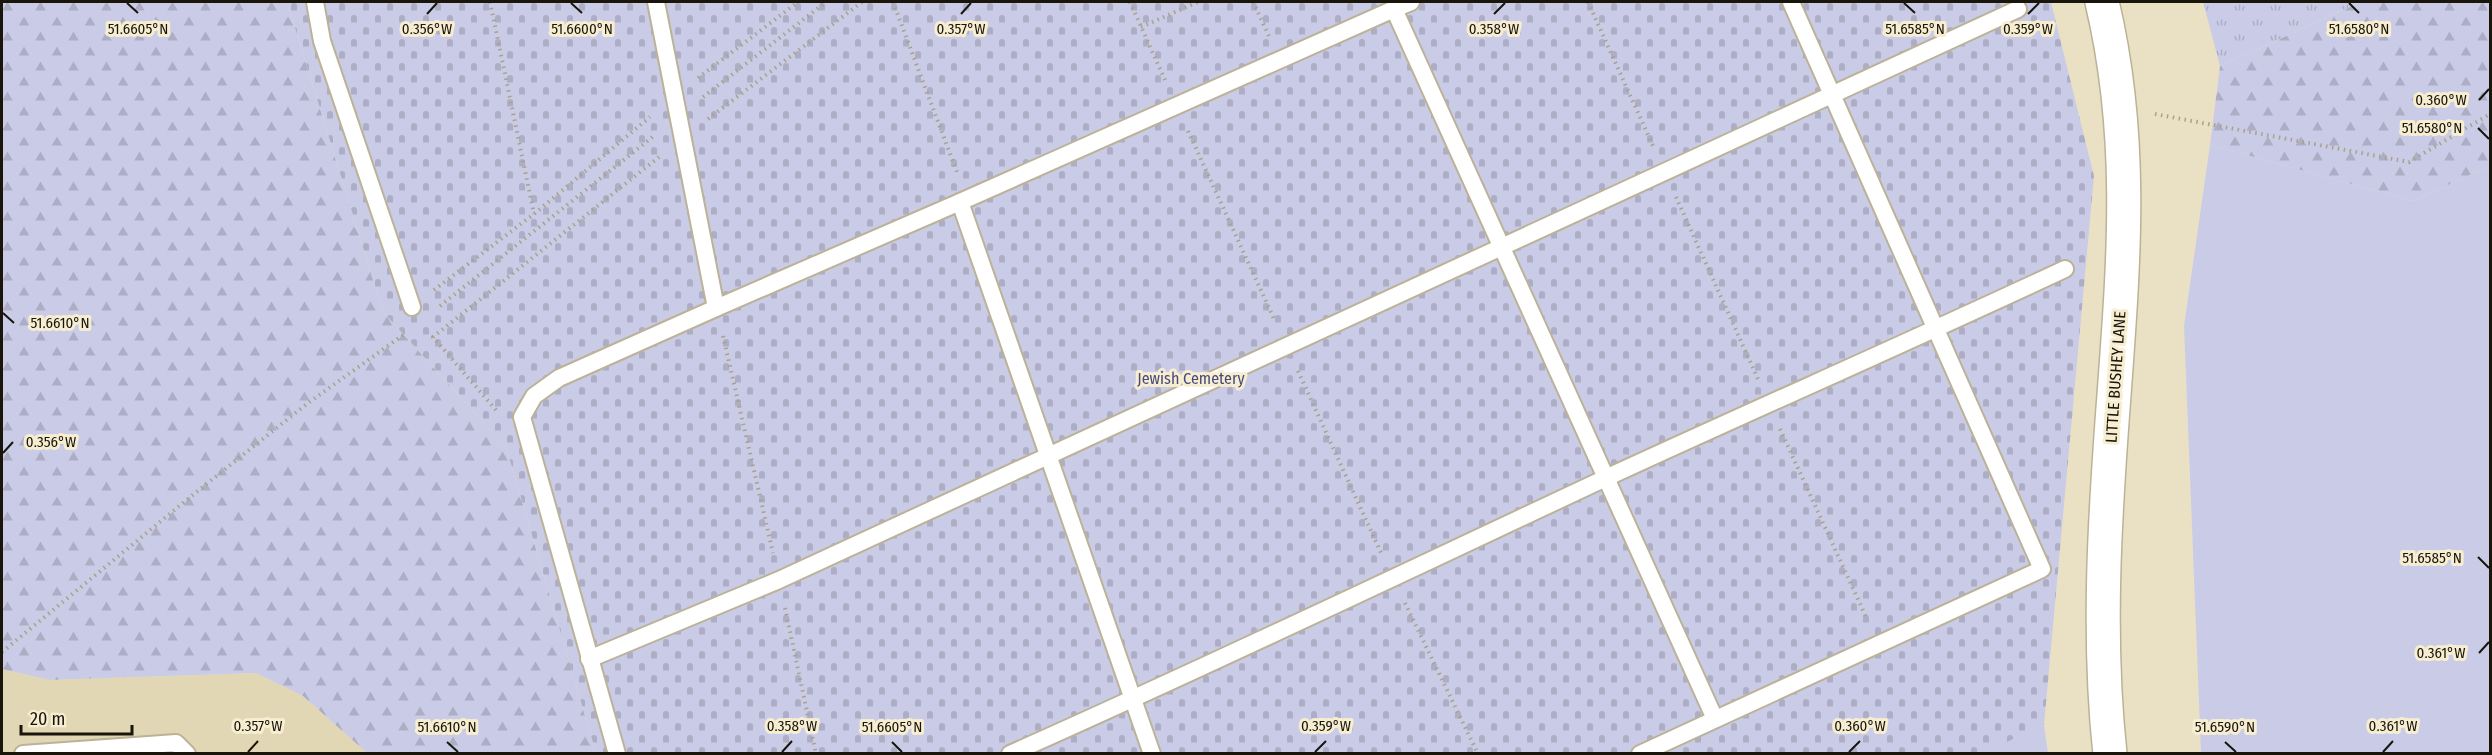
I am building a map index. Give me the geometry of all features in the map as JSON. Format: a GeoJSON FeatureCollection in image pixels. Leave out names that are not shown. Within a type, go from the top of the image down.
{"type":"FeatureCollection","features":[{"type":"Feature","properties":{"kind":"street","name":"LITTLE BUSHEY LANE"},"geometry":{"type":"LineString","coordinates":[[2102,2],[2112,42],[2126,188],[2124,252],[2107,488],[2104,634],[2106,720],[2110,753]]}},
{"type":"Feature","properties":{"kind":"lane"},"geometry":{"type":"LineString","coordinates":[[315,2],[322,41],[412,307]]}},
{"type":"Feature","properties":{"kind":"lane"},"geometry":{"type":"LineString","coordinates":[[656,2],[716,308]]}},
{"type":"Feature","properties":{"kind":"lane"},"geometry":{"type":"LineString","coordinates":[[617,753],[522,417],[534,396],[559,378],[1411,2]]}},
{"type":"Feature","properties":{"kind":"lane"},"geometry":{"type":"LineString","coordinates":[[1640,753],[2042,569],[1791,2]]}},
{"type":"Feature","properties":{"kind":"lane"},"geometry":{"type":"LineString","coordinates":[[1394,9],[1715,719]]}},
{"type":"Feature","properties":{"kind":"lane"},"geometry":{"type":"LineString","coordinates":[[590,659],[779,580],[2018,9]]}},
{"type":"Feature","properties":{"kind":"lane"},"geometry":{"type":"LineString","coordinates":[[960,202],[1152,753]]}},
{"type":"Feature","properties":{"kind":"lane"},"geometry":{"type":"LineString","coordinates":[[1010,753],[1133,699],[1768,403],[2065,269]]}},
{"type":"Feature","properties":{"kind":"lane"},"geometry":{"type":"LineString","coordinates":[[23,753],[176,743],[187,753]]}},
{"type":"Feature","properties":{"kind":"path"},"geometry":{"type":"LineString","coordinates":[[489,2],[534,214]]}},
{"type":"Feature","properties":{"kind":"path"},"geometry":{"type":"LineString","coordinates":[[412,307],[534,214],[673,97],[798,2]]}},
{"type":"Feature","properties":{"kind":"path"},"geometry":{"type":"LineString","coordinates":[[432,313],[826,2]]}},
{"type":"Feature","properties":{"kind":"path"},"geometry":{"type":"LineString","coordinates":[[522,417],[499,413],[433,337],[683,138],[862,2]]}},
{"type":"Feature","properties":{"kind":"path"},"geometry":{"type":"LineString","coordinates":[[893,2],[957,169],[960,202]]}},
{"type":"Feature","properties":{"kind":"path"},"geometry":{"type":"LineString","coordinates":[[1130,2],[1393,578],[1478,753]]}},
{"type":"Feature","properties":{"kind":"path"},"geometry":{"type":"LineString","coordinates":[[1142,27],[1198,2]]}},
{"type":"Feature","properties":{"kind":"path"},"geometry":{"type":"LineString","coordinates":[[1253,2],[1280,60]]}},
{"type":"Feature","properties":{"kind":"path"},"geometry":{"type":"LineString","coordinates":[[1588,2],[1878,645]]}},
{"type":"Feature","properties":{"kind":"path"},"geometry":{"type":"LineString","coordinates":[[2120,107],[2409,162],[2490,114]]}},
{"type":"Feature","properties":{"kind":"path"},"geometry":{"type":"LineString","coordinates":[[716,308],[779,580],[816,753]]}},
{"type":"Feature","properties":{"kind":"path"},"geometry":{"type":"LineString","coordinates":[[2,652],[308,403],[414,327]]}},
{"type":"Feature","properties":{"kind":"shaded area"},"geometry":{"type":"Polygon","coordinates":[[[2,669],[49,680],[256,673],[303,696],[367,753],[2,754],[2,669]]]}},
{"type":"Feature","properties":{"kind":"green space"},"geometry":{"type":"Polygon","coordinates":[[[2,2],[287,2],[383,312],[506,447],[596,753],[367,753],[303,696],[256,673],[49,680],[2,669],[2,2]]]}},
{"type":"Feature","properties":{"kind":"green space","name":"Jewish Cemetery"},"geometry":{"type":"Polygon","coordinates":[[[287,2],[2051,2],[2094,176],[2044,725],[1983,754],[596,753],[506,447],[383,312],[287,2]]]}},
{"type":"Feature","properties":{"kind":"green space"},"geometry":{"type":"Polygon","coordinates":[[[2203,2],[2361,2],[2220,66],[2203,2]]]}},
{"type":"Feature","properties":{"kind":"green space"},"geometry":{"type":"Polygon","coordinates":[[[2361,2],[2490,2],[2490,166],[2413,201],[2210,145],[2220,66],[2361,2]]]}},
{"type":"Feature","properties":{"kind":"green space"},"geometry":{"type":"Polygon","coordinates":[[[2210,145],[2413,201],[2490,166],[2490,753],[2201,753],[2184,326],[2210,145]]]}},
{"type":"Feature","properties":{"kind":"green space"},"geometry":{"type":"Polygon","coordinates":[[[2044,725],[2048,753],[1983,753],[2044,725]]]}}]}
